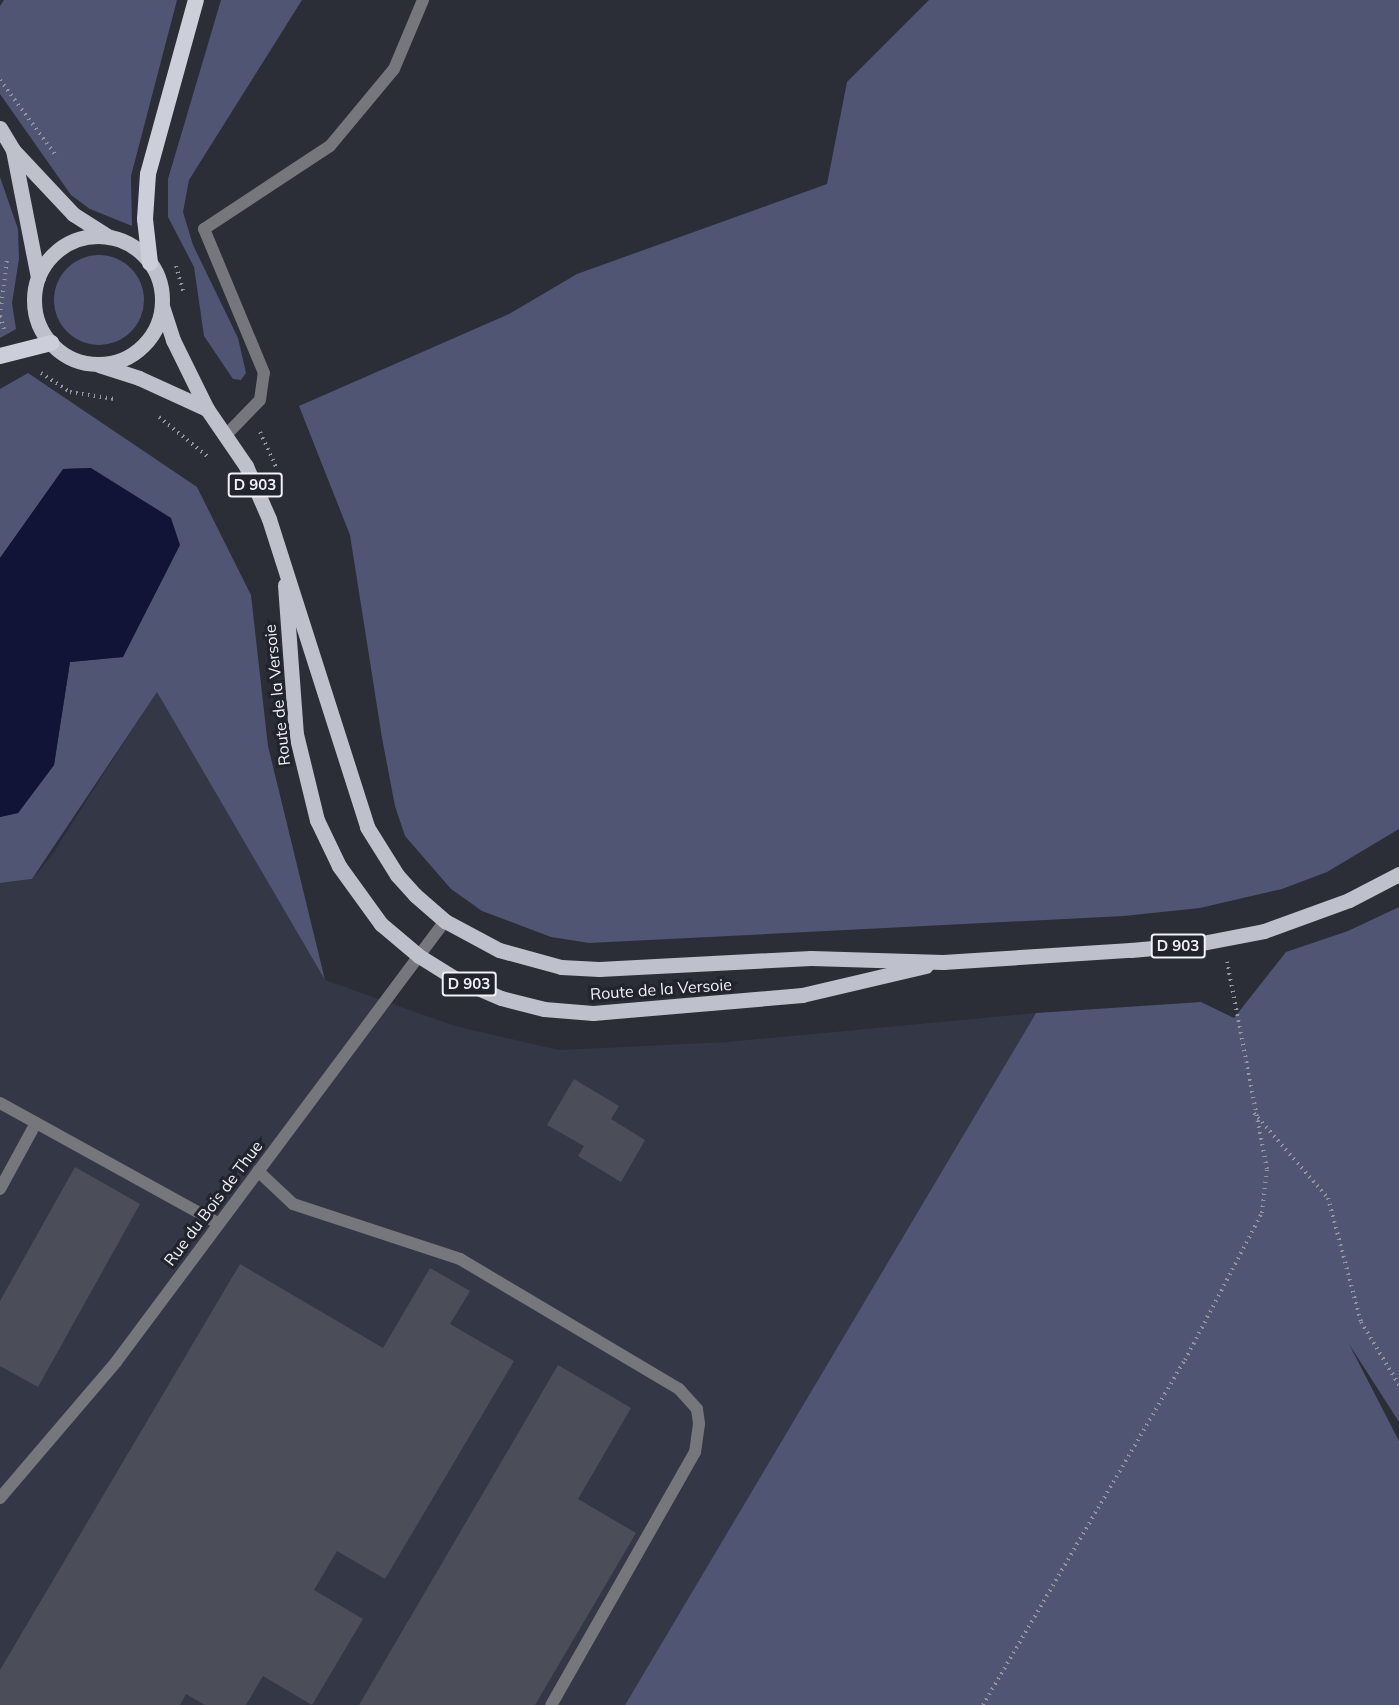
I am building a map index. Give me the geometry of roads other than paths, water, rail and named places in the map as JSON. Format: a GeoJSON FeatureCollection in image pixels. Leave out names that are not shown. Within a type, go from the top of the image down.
{"type":"FeatureCollection","features":[{"type":"Feature","properties":{"kind":"highway"},"geometry":{"type":"LineString","coordinates":[[150,263],[145,219],[148,174],[196,0]]}},
{"type":"Feature","properties":{"kind":"highway"},"geometry":{"type":"LineString","coordinates":[[0,356],[51,342]]}},
{"type":"Feature","properties":{"kind":"main road","name":"Route de la Versoie"},"geometry":{"type":"LineString","coordinates":[[0,128],[13,150],[73,214],[111,238]]}},
{"type":"Feature","properties":{"kind":"main road","name":"Route de la Versoie"},"geometry":{"type":"LineString","coordinates":[[13,150],[39,278],[36,312],[51,342],[71,358],[139,378],[207,409]]}},
{"type":"Feature","properties":{"kind":"main road","name":"Route de la Versoie"},"geometry":{"type":"LineString","coordinates":[[39,278],[45,265],[65,246],[79,239],[111,238],[126,242],[150,263],[162,291],[162,306],[156,327],[144,345],[122,360],[96,364]]}},
{"type":"Feature","properties":{"kind":"main road","name":"Route de la Versoie"},"geometry":{"type":"LineString","coordinates":[[162,306],[173,340],[207,409],[227,434],[262,503],[309,636],[367,827],[397,875],[444,921],[499,950],[561,967],[599,969],[843,957],[943,962],[1223,940],[1306,918],[1399,874]]}},
{"type":"Feature","properties":{"kind":"main road","name":"Route de la Versoie"},"geometry":{"type":"LineString","coordinates":[[284,570],[296,734],[317,820],[358,896],[381,924],[419,956],[453,977],[501,998],[544,1009],[593,1013],[802,994],[943,962]]}},
{"type":"Feature","properties":{"kind":"street"},"geometry":{"type":"LineString","coordinates":[[227,434],[260,400],[264,374],[204,229],[330,146],[394,69],[423,0]]}},
{"type":"Feature","properties":{"kind":"street","name":"Rue du Bois de Thue"},"geometry":{"type":"LineString","coordinates":[[0,1498],[67,1423],[219,1224],[444,921]]}},
{"type":"Feature","properties":{"kind":"street"},"geometry":{"type":"LineString","coordinates":[[0,1103],[219,1224]]}},
{"type":"Feature","properties":{"kind":"street"},"geometry":{"type":"LineString","coordinates":[[0,1189],[36,1123]]}},
{"type":"Feature","properties":{"kind":"street"},"geometry":{"type":"LineString","coordinates":[[258,1170],[293,1204],[460,1259],[679,1389],[693,1404],[699,1424],[695,1452],[551,1705]]}}]}
